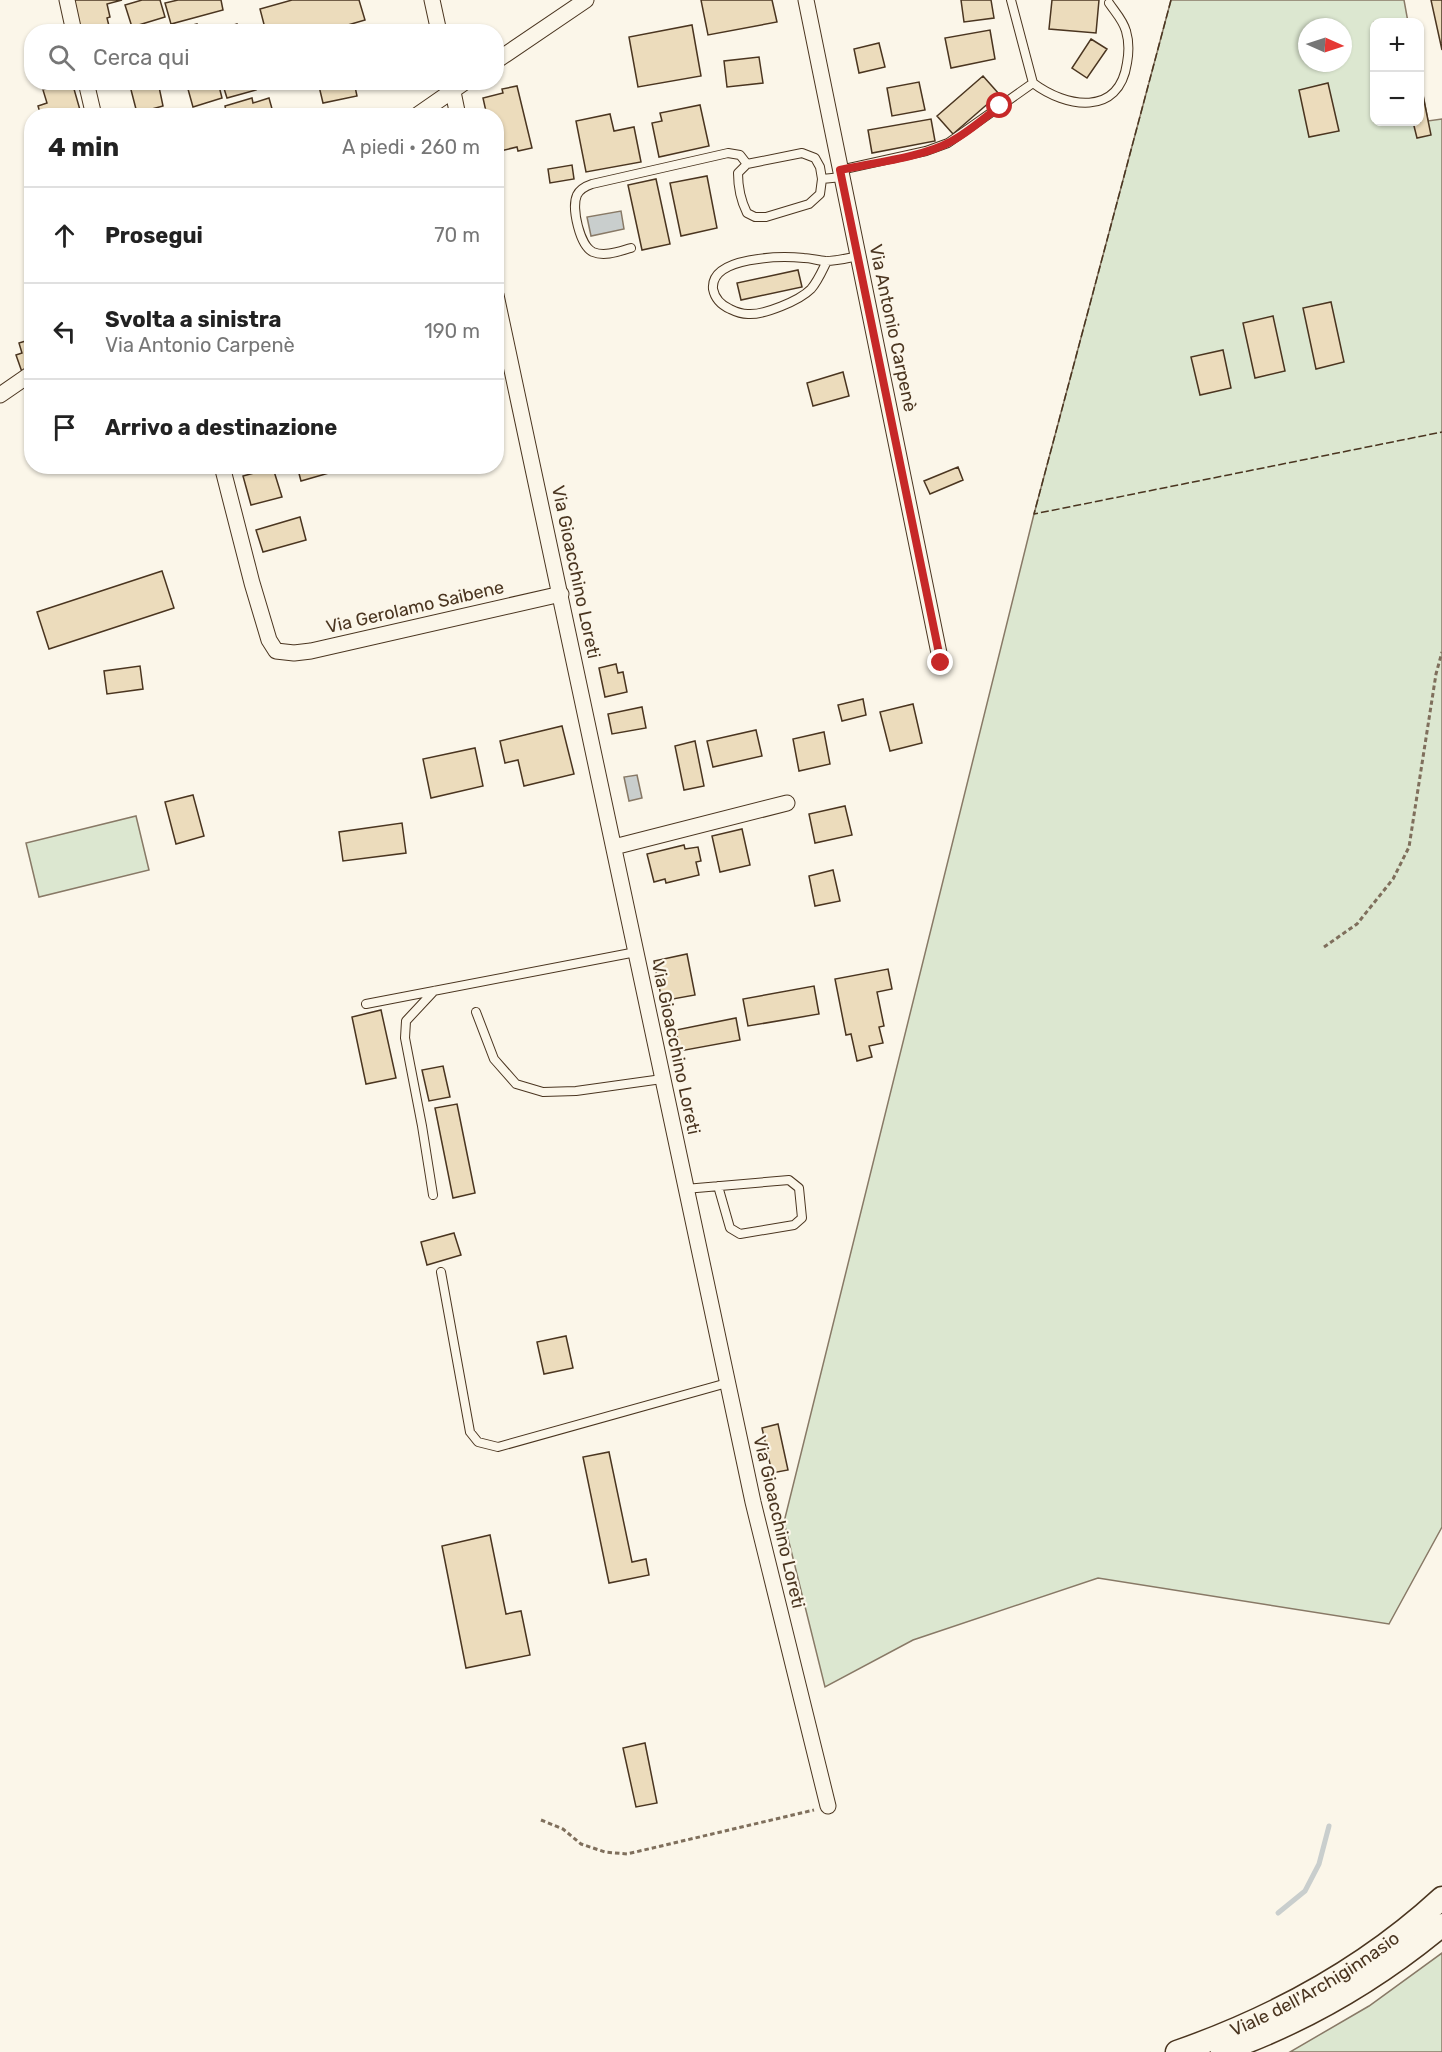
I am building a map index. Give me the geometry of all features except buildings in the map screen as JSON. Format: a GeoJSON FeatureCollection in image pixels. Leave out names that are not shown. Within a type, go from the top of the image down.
{"type":"FeatureCollection","features":[{"type":"Feature","properties":{"kind":"street"},"geometry":{"type":"LineString","coordinates":[[67,0],[72,24]]}},
{"type":"Feature","properties":{"kind":"street"},"geometry":{"type":"LineString","coordinates":[[432,0],[437,24]]}},
{"type":"Feature","properties":{"kind":"street"},"geometry":{"type":"LineString","coordinates":[[504,56],[586,0]]}},
{"type":"Feature","properties":{"kind":"street","name":"Via Antonio Carpenè"},"geometry":{"type":"LineString","coordinates":[[806,0],[941,663]]}},
{"type":"Feature","properties":{"kind":"street"},"geometry":{"type":"LineString","coordinates":[[88,90],[92,108]]}},
{"type":"Feature","properties":{"kind":"street"},"geometry":{"type":"LineString","coordinates":[[426,108],[450,90]]}},
{"type":"Feature","properties":{"kind":"street"},"geometry":{"type":"LineString","coordinates":[[456,90],[457,108]]}},
{"type":"Feature","properties":{"kind":"street","name":"Via Gioacchino Loreti"},"geometry":{"type":"LineString","coordinates":[[504,332],[753,1502],[828,1806]]}},
{"type":"Feature","properties":{"kind":"street"},"geometry":{"type":"LineString","coordinates":[[0,395],[24,378]]}},
{"type":"Feature","properties":{"kind":"street","name":"Via Gerolamo Saibene"},"geometry":{"type":"LineString","coordinates":[[224,474],[252,583],[269,640],[276,651],[294,653],[311,651],[561,594]]}},
{"type":"Feature","properties":{"kind":"street"},"geometry":{"type":"LineString","coordinates":[[614,846],[787,803]]}},
{"type":"Feature","properties":{"kind":"street","name":"Viale dell'Archiginnasio"},"geometry":{"type":"LineString","coordinates":[[1177,2052],[1257,2020],[1315,1990],[1398,1936],[1442,1898]]}},
{"type":"Feature","properties":{"kind":"street","name":"Viale dell'Archiginnasio"},"geometry":{"type":"LineString","coordinates":[[1218,2052],[1274,2030],[1340,1998],[1384,1970],[1442,1924]]}},
{"type":"Feature","properties":{"kind":"lane"},"geometry":{"type":"LineString","coordinates":[[1011,0],[1033,83],[1056,97],[1078,103],[1101,100],[1110,96],[1117,88],[1126,69],[1128,40],[1122,21],[1109,3]]}},
{"type":"Feature","properties":{"kind":"lane"},"geometry":{"type":"LineString","coordinates":[[822,179],[948,143],[1033,83]]}},
{"type":"Feature","properties":{"kind":"lane"},"geometry":{"type":"LineString","coordinates":[[631,248],[602,254],[586,247],[580,235],[575,212],[576,199],[582,188],[728,153],[740,155],[747,164]]}},
{"type":"Feature","properties":{"kind":"lane"},"geometry":{"type":"LineString","coordinates":[[797,153],[815,158],[822,179],[820,194],[813,201],[766,217],[755,217],[747,213],[744,206],[738,173],[747,164],[797,153]]}},
{"type":"Feature","properties":{"kind":"lane"},"geometry":{"type":"LineString","coordinates":[[827,261],[810,290],[796,300],[764,312],[741,313],[724,306],[715,296],[713,285],[715,279],[732,264],[789,257],[827,261],[858,256]]}},
{"type":"Feature","properties":{"kind":"lane"},"geometry":{"type":"LineString","coordinates":[[366,1004],[636,952]]}},
{"type":"Feature","properties":{"kind":"lane"},"geometry":{"type":"LineString","coordinates":[[433,1195],[405,1038],[406,1021],[434,991]]}},
{"type":"Feature","properties":{"kind":"lane"},"geometry":{"type":"LineString","coordinates":[[476,1012],[494,1059],[516,1084],[543,1092],[576,1091],[662,1079]]}},
{"type":"Feature","properties":{"kind":"lane"},"geometry":{"type":"LineString","coordinates":[[686,1188],[789,1180],[800,1188],[802,1218],[794,1225],[740,1234],[730,1228],[718,1186]]}},
{"type":"Feature","properties":{"kind":"lane"},"geometry":{"type":"LineString","coordinates":[[441,1272],[470,1431],[478,1442],[498,1447],[727,1383]]}},
{"type":"Feature","properties":{"kind":"path"},"geometry":{"type":"LineString","coordinates":[[1324,947],[1357,924],[1393,879],[1409,847],[1436,674],[1442,652]]}},
{"type":"Feature","properties":{"kind":"path"},"geometry":{"type":"LineString","coordinates":[[541,1820],[563,1830],[581,1844],[605,1852],[627,1854],[828,1806]]}},
{"type":"Feature","properties":{"kind":"green space"},"geometry":{"type":"Polygon","coordinates":[[[1171,0],[1404,0],[1407,18],[1370,18],[1370,126],[1424,126],[1424,100],[1428,121],[1442,119],[1442,1527],[1389,1624],[1098,1578],[913,1640],[825,1687],[784,1522],[1034,514],[1171,0]]]}},
{"type":"Feature","properties":{"kind":"green space"},"geometry":{"type":"Polygon","coordinates":[[[136,816],[149,870],[39,897],[26,843],[136,816]]]}},
{"type":"Feature","properties":{"kind":"green space"},"geometry":{"type":"Polygon","coordinates":[[[1442,1953],[1442,2052],[1290,2052],[1369,2006],[1442,1953]]]}},
{"type":"Feature","properties":{"kind":"shaded area"},"geometry":{"type":"Polygon","coordinates":[[[621,211],[624,229],[591,236],[587,217],[621,211]]]}},
{"type":"Feature","properties":{"kind":"shaded area"},"geometry":{"type":"Polygon","coordinates":[[[637,775],[642,798],[629,801],[624,777],[637,775]]]}},
{"type":"Feature","properties":{"kind":"waterway"},"geometry":{"type":"LineString","coordinates":[[1278,1913],[1305,1891],[1319,1864],[1329,1826]]}},
{"type":"Feature","properties":{"kind":"fence"},"geometry":{"type":"LineString","coordinates":[[1171,0],[1034,514],[1442,432]]}},
{"type":"Feature","properties":{"kind":"route"},"geometry":{"type":"LineString","coordinates":[[941,663],[840,170],[926,151],[948,143],[1000,106]]}}]}
